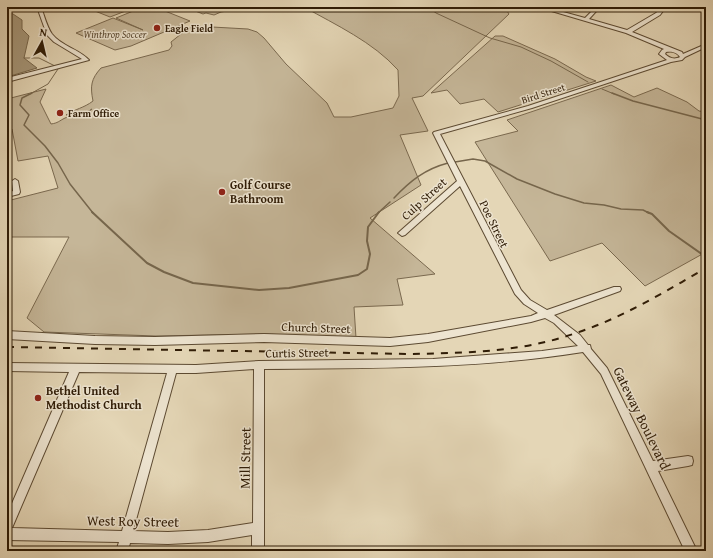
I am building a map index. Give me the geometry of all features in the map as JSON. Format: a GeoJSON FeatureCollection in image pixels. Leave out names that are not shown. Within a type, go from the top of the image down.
{"type":"FeatureCollection","features":[{"type":"Feature","properties":{"kind":"street"},"geometry":{"type":"LineString","coordinates":[[7,80],[86,60],[56,41],[49,34],[39,7]]}},
{"type":"Feature","properties":{"kind":"street"},"geometry":{"type":"LineString","coordinates":[[540,7],[628,32],[663,51],[676,60]]}},
{"type":"Feature","properties":{"kind":"street"},"geometry":{"type":"LineString","coordinates":[[586,20],[598,7]]}},
{"type":"Feature","properties":{"kind":"street"},"geometry":{"type":"LineString","coordinates":[[628,32],[658,14],[664,7]]}},
{"type":"Feature","properties":{"kind":"street","name":"Bird Street"},"geometry":{"type":"LineString","coordinates":[[436,133],[530,108],[671,60],[682,58],[684,54],[706,45]]}},
{"type":"Feature","properties":{"kind":"street"},"geometry":{"type":"LineString","coordinates":[[663,51],[670,50],[684,54]]}},
{"type":"Feature","properties":{"kind":"street"},"geometry":{"type":"LineString","coordinates":[[654,66],[664,58],[663,51]]}},
{"type":"Feature","properties":{"kind":"street","name":"Poe Street"},"geometry":{"type":"LineString","coordinates":[[436,133],[518,292],[527,302],[545,315]]}},
{"type":"Feature","properties":{"kind":"street"},"geometry":{"type":"LineString","coordinates":[[7,195],[17,192],[15,181]]}},
{"type":"Feature","properties":{"kind":"street","name":"Culp Street"},"geometry":{"type":"LineString","coordinates":[[402,233],[461,181]]}},
{"type":"Feature","properties":{"kind":"street","name":"Church Street"},"geometry":{"type":"LineString","coordinates":[[7,336],[95,340],[264,338],[390,342],[436,337],[499,326],[545,315],[617,289]]}},
{"type":"Feature","properties":{"kind":"street","name":"Gateway Boulevard"},"geometry":{"type":"LineString","coordinates":[[545,315],[567,328],[587,348],[604,371],[612,384],[691,551]]}},
{"type":"Feature","properties":{"kind":"street","name":"Curtis Street"},"geometry":{"type":"LineString","coordinates":[[7,366],[196,369],[259,365],[433,364],[542,355],[587,348]]}},
{"type":"Feature","properties":{"kind":"street","name":"Mill Street"},"geometry":{"type":"LineString","coordinates":[[258,551],[259,365]]}},
{"type":"Feature","properties":{"kind":"street"},"geometry":{"type":"LineString","coordinates":[[7,528],[76,367]]}},
{"type":"Feature","properties":{"kind":"street"},"geometry":{"type":"LineString","coordinates":[[122,551],[173,368]]}},
{"type":"Feature","properties":{"kind":"street"},"geometry":{"type":"LineString","coordinates":[[650,467],[688,462]]}},
{"type":"Feature","properties":{"kind":"street","name":"West Roy Street"},"geometry":{"type":"LineString","coordinates":[[7,534],[168,538],[208,536],[259,528]]}},
{"type":"Feature","properties":{"kind":"green space"},"geometry":{"type":"Polygon","coordinates":[[[85,7],[136,7],[110,17],[85,7]]]}},
{"type":"Feature","properties":{"kind":"green space","name":"Winthrop Soccer"},"geometry":{"type":"Polygon","coordinates":[[[143,7],[155,7],[190,21],[131,46],[115,50],[76,33],[113,18],[143,30],[116,18],[143,7]]]}},
{"type":"Feature","properties":{"kind":"green space"},"geometry":{"type":"Polygon","coordinates":[[[185,7],[238,7],[236,8],[239,9],[221,12],[214,15],[206,13],[203,14],[185,7]]]}},
{"type":"Feature","properties":{"kind":"green space"},"geometry":{"type":"Polygon","coordinates":[[[304,7],[500,7],[509,14],[423,96],[412,98],[428,131],[400,135],[421,185],[370,218],[435,274],[397,279],[403,305],[354,307],[356,338],[265,334],[156,336],[44,332],[27,318],[69,237],[7,237],[7,201],[58,188],[48,156],[18,161],[12,129],[7,130],[7,99],[46,89],[40,102],[51,124],[68,117],[86,113],[92,109],[87,112],[66,115],[93,101],[92,83],[93,79],[101,68],[169,50],[172,46],[171,42],[186,30],[194,26],[248,29],[257,32],[286,64],[327,103],[334,117],[351,117],[393,108],[399,96],[398,70],[366,43],[341,27],[304,7]]]}},
{"type":"Feature","properties":{"kind":"green space"},"geometry":{"type":"Polygon","coordinates":[[[495,36],[503,36],[555,59],[586,77],[596,81],[498,112],[484,99],[460,104],[447,90],[431,93],[495,36]]]}},
{"type":"Feature","properties":{"kind":"green space"},"geometry":{"type":"Polygon","coordinates":[[[611,85],[634,97],[657,88],[687,102],[699,111],[706,112],[706,252],[645,286],[602,243],[550,261],[475,142],[518,131],[507,120],[611,85]]]}},
{"type":"Feature","properties":{"kind":"shaded area"},"geometry":{"type":"Polygon","coordinates":[[[7,12],[22,20],[22,29],[29,36],[24,58],[37,68],[7,77],[7,12]]]}},
{"type":"Feature","properties":{"kind":"waterway"},"geometry":{"type":"LineString","coordinates":[[428,7],[436,13],[490,38],[521,47],[551,61],[588,82]]}},
{"type":"Feature","properties":{"kind":"waterway"},"geometry":{"type":"LineString","coordinates":[[24,58],[39,58],[57,67]]}},
{"type":"Feature","properties":{"kind":"waterway"},"geometry":{"type":"LineString","coordinates":[[30,94],[48,84],[58,69]]}},
{"type":"Feature","properties":{"kind":"waterway"},"geometry":{"type":"LineString","coordinates":[[602,89],[614,94]]}},
{"type":"Feature","properties":{"kind":"waterway"},"geometry":{"type":"LineString","coordinates":[[612,93],[633,101],[706,120]]}},
{"type":"Feature","properties":{"kind":"waterway"},"geometry":{"type":"LineString","coordinates":[[30,94],[22,98],[20,105],[29,115],[24,125],[45,146],[58,163],[70,184],[93,213]]}},
{"type":"Feature","properties":{"kind":"waterway"},"geometry":{"type":"LineString","coordinates":[[455,162],[473,159],[485,161],[517,179],[555,194],[584,203],[604,205],[621,209],[643,210],[647,212]]}},
{"type":"Feature","properties":{"kind":"waterway"},"geometry":{"type":"LineString","coordinates":[[394,198],[418,176],[448,163]]}},
{"type":"Feature","properties":{"kind":"waterway"},"geometry":{"type":"LineString","coordinates":[[379,212],[390,202]]}},
{"type":"Feature","properties":{"kind":"waterway"},"geometry":{"type":"LineString","coordinates":[[93,213],[147,263],[164,272],[193,283],[259,290],[289,288],[358,275],[367,269],[370,254],[367,241],[368,227],[379,212]]}},
{"type":"Feature","properties":{"kind":"waterway"},"geometry":{"type":"LineString","coordinates":[[647,212],[652,214],[669,231],[706,257]]}},
{"type":"Feature","properties":{"kind":"railway"},"geometry":{"type":"LineString","coordinates":[[7,347],[411,354],[452,353],[513,348],[553,340],[608,321],[641,305],[706,268]]}},
{"type":"Feature","properties":{"kind":"place","name":"Eagle Field"},"geometry":{"type":"Point","coordinates":[157,28]}},
{"type":"Feature","properties":{"kind":"place","name":"Farm Office"},"geometry":{"type":"Point","coordinates":[60,113]}},
{"type":"Feature","properties":{"kind":"place","name":"Golf Course Bathroom"},"geometry":{"type":"Point","coordinates":[222,192]}},
{"type":"Feature","properties":{"kind":"place","name":"Bethel United Methodist Church"},"geometry":{"type":"Point","coordinates":[38,398]}}]}
